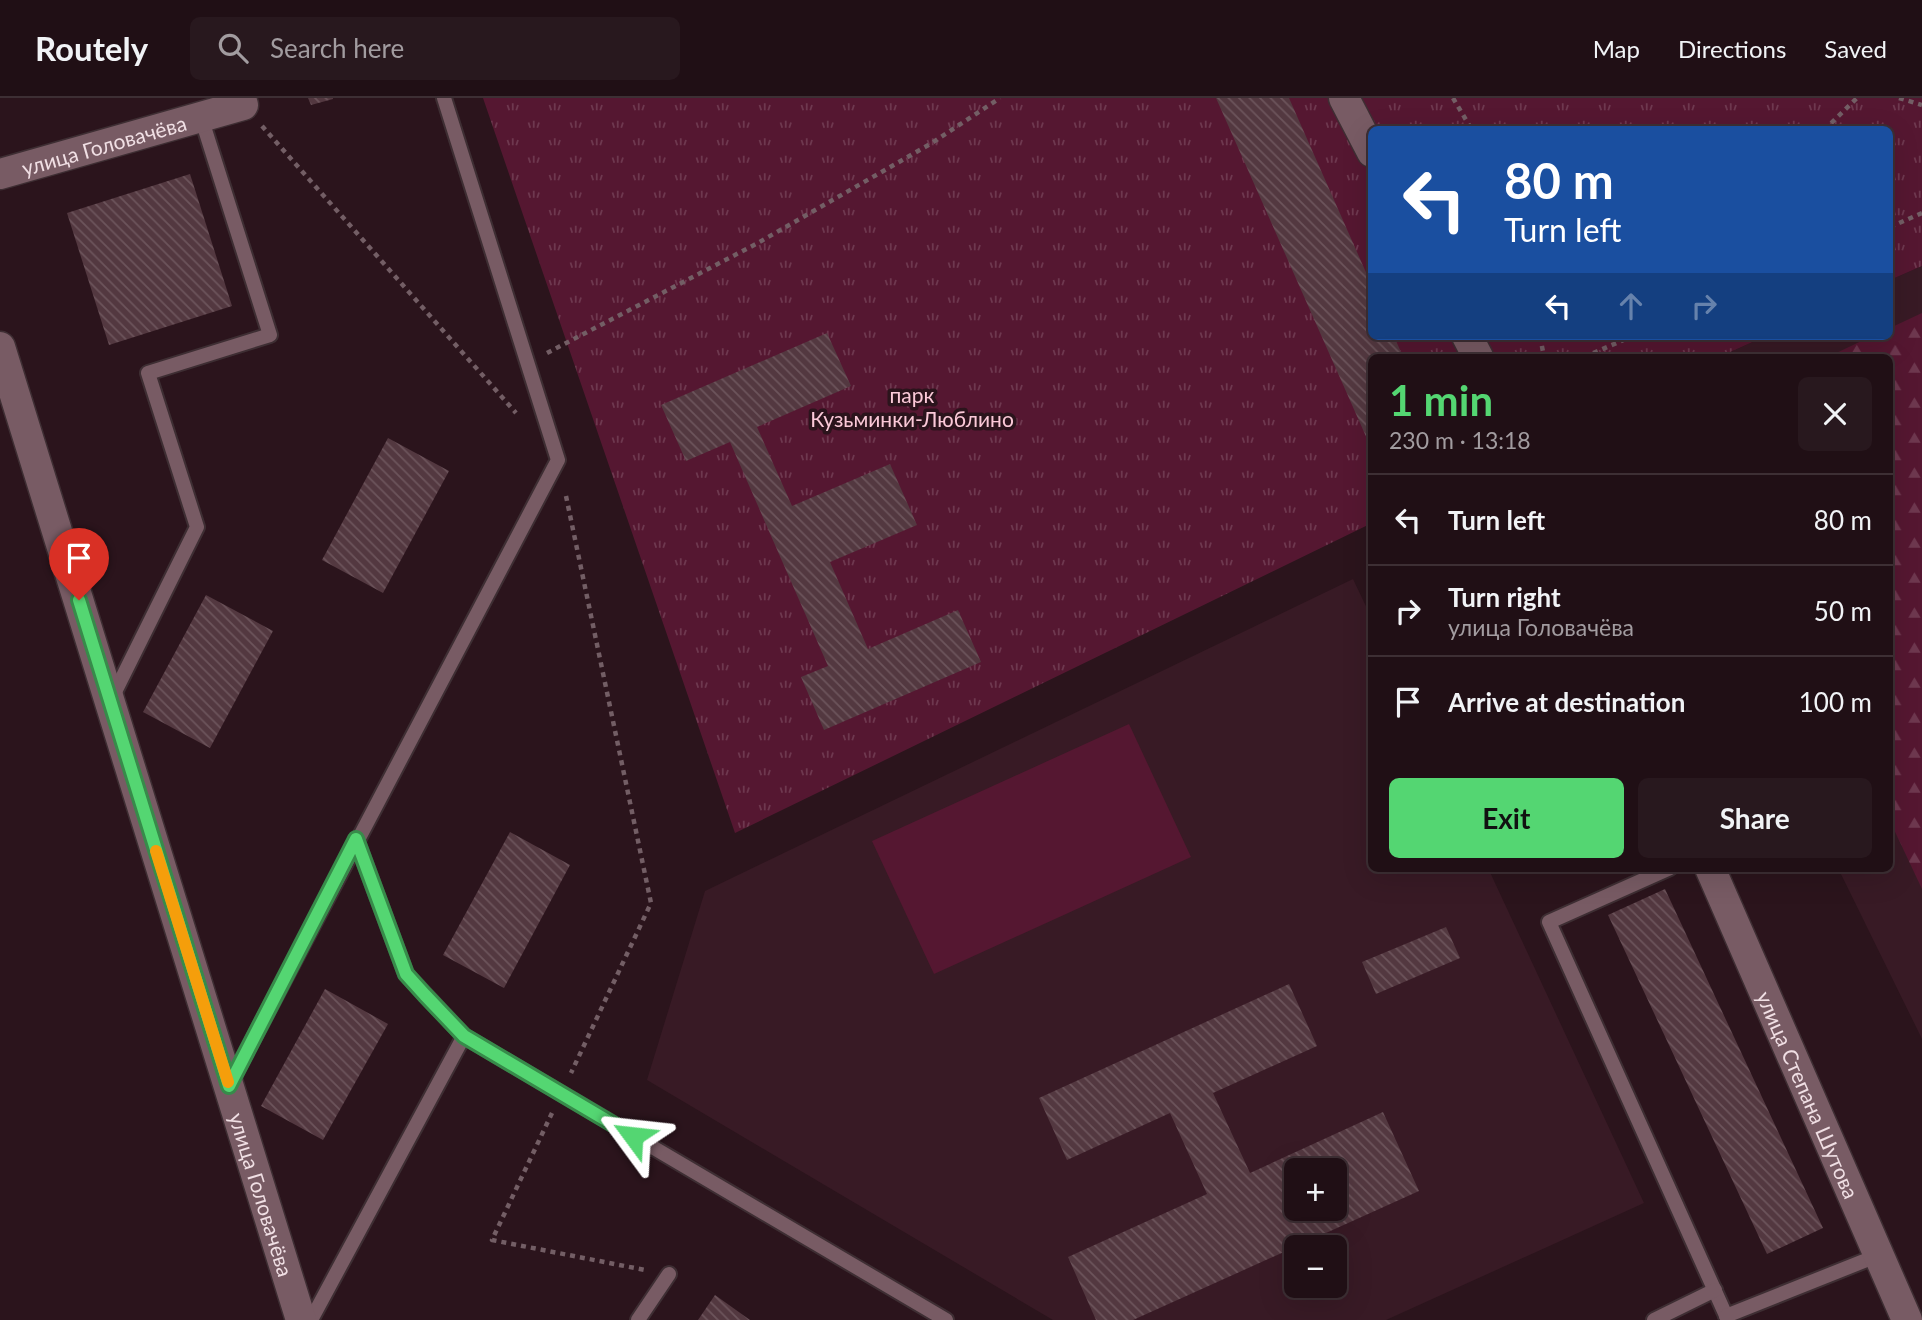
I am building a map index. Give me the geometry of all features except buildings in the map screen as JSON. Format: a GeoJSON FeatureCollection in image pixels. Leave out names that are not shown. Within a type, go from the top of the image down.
{"type":"FeatureCollection","features":[{"type":"Feature","properties":{"kind":"street"},"geometry":{"type":"LineString","coordinates":[[1344,98],[1368,144]]}},
{"type":"Feature","properties":{"kind":"street","name":"улица Головачёва"},"geometry":{"type":"LineString","coordinates":[[0,174],[201,117],[242,101]]}},
{"type":"Feature","properties":{"kind":"street","name":"улица Головачёва"},"geometry":{"type":"LineString","coordinates":[[0,347],[301,1320]]}},
{"type":"Feature","properties":{"kind":"street","name":"улица Степана Шутова"},"geometry":{"type":"LineString","coordinates":[[1712,872],[1907,1320]]}},
{"type":"Feature","properties":{"kind":"lane"},"geometry":{"type":"LineString","coordinates":[[229,1086],[356,839],[558,460],[444,98]]}},
{"type":"Feature","properties":{"kind":"lane"},"geometry":{"type":"LineString","coordinates":[[110,702],[197,527],[148,373],[270,335],[201,117]]}},
{"type":"Feature","properties":{"kind":"lane"},"geometry":{"type":"LineString","coordinates":[[356,839],[406,974],[464,1036],[946,1320]]}},
{"type":"Feature","properties":{"kind":"lane"},"geometry":{"type":"LineString","coordinates":[[1661,872],[1549,922],[1727,1318],[1879,1255]]}},
{"type":"Feature","properties":{"kind":"lane"},"geometry":{"type":"LineString","coordinates":[[311,1320],[464,1036]]}},
{"type":"Feature","properties":{"kind":"lane"},"geometry":{"type":"LineString","coordinates":[[638,1320],[669,1275]]}},
{"type":"Feature","properties":{"kind":"lane"},"geometry":{"type":"LineString","coordinates":[[1654,1320],[1715,1290]]}},
{"type":"Feature","properties":{"kind":"path"},"geometry":{"type":"LineString","coordinates":[[527,362],[567,344],[756,243],[932,143],[1000,98]]}},
{"type":"Feature","properties":{"kind":"path"},"geometry":{"type":"LineString","coordinates":[[1453,98],[1470,126]]}},
{"type":"Feature","properties":{"kind":"path"},"geometry":{"type":"LineString","coordinates":[[1828,126],[1857,98]]}},
{"type":"Feature","properties":{"kind":"path"},"geometry":{"type":"LineString","coordinates":[[1899,98],[1922,105]]}},
{"type":"Feature","properties":{"kind":"path"},"geometry":{"type":"LineString","coordinates":[[242,101],[521,418]]}},
{"type":"Feature","properties":{"kind":"path"},"geometry":{"type":"LineString","coordinates":[[1893,226],[1922,213]]}},
{"type":"Feature","properties":{"kind":"path"},"geometry":{"type":"LineString","coordinates":[[1591,354],[1624,340]]}},
{"type":"Feature","properties":{"kind":"path"},"geometry":{"type":"LineString","coordinates":[[558,460],[651,903],[492,1240],[669,1275]]}},
{"type":"Feature","properties":{"kind":"shaded area"},"geometry":{"type":"Polygon","coordinates":[[[1922,266],[1922,1039],[1840,872],[1893,872],[1893,354],[1726,354],[1757,340],[1893,340],[1893,279],[1922,266]]]}},
{"type":"Feature","properties":{"kind":"shaded area"},"geometry":{"type":"Polygon","coordinates":[[[1353,579],[1368,611],[1368,872],[1490,872],[1644,1203],[1386,1320],[1053,1320],[647,1080],[705,891],[1353,579]]]}},
{"type":"Feature","properties":{"kind":"green space","name":"парк Кузьминки-Люблино"},"geometry":{"type":"Polygon","coordinates":[[[483,98],[1922,98],[1922,266],[1893,279],[1893,126],[1368,126],[1368,340],[1757,340],[1726,354],[1368,354],[1368,525],[735,833],[483,98]]]}},
{"type":"Feature","properties":{"kind":"green space"},"geometry":{"type":"Polygon","coordinates":[[[1922,313],[1922,889],[1893,827],[1893,354],[1834,354],[1864,340],[1893,340],[1893,327],[1922,313]]]}},
{"type":"Feature","properties":{"kind":"green space"},"geometry":{"type":"Polygon","coordinates":[[[1129,724],[1191,857],[934,974],[872,841],[1129,724]]]}},
{"type":"Feature","properties":{"kind":"slow traffic"},"geometry":{"type":"LineString","coordinates":[[156,851],[228,1082]]}},
{"type":"Feature","properties":{"kind":"route"},"geometry":{"type":"LineString","coordinates":[[79,600],[229,1086],[356,839],[406,974],[425,995],[464,1036],[633,1136]]}}]}
